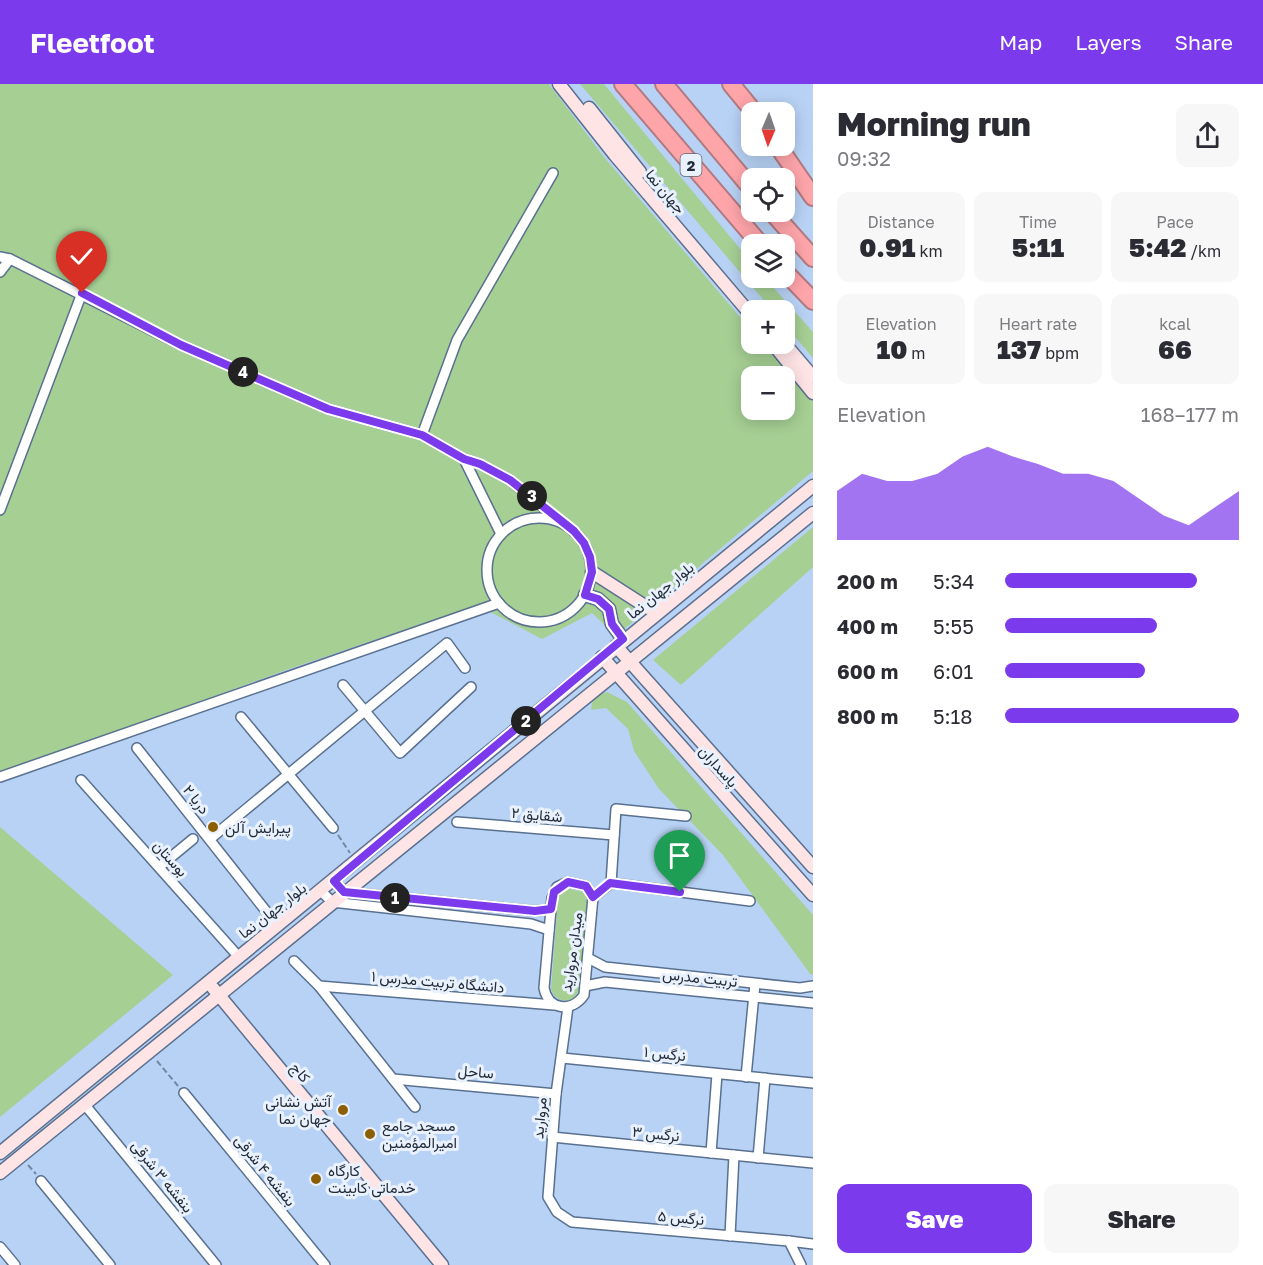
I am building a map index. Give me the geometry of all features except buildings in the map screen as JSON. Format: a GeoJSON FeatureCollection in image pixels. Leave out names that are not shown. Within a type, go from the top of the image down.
{"type":"FeatureCollection","features":[{"type":"Feature","properties":{"kind":"highway","name":"2"},"geometry":{"type":"LineString","coordinates":[[623,84],[751,234]]}},
{"type":"Feature","properties":{"kind":"highway","name":"2"},"geometry":{"type":"LineString","coordinates":[[664,84],[741,176]]}},
{"type":"Feature","properties":{"kind":"highway"},"geometry":{"type":"LineString","coordinates":[[731,84],[746,102]]}},
{"type":"Feature","properties":{"kind":"highway"},"geometry":{"type":"LineString","coordinates":[[785,156],[813,197]]}},
{"type":"Feature","properties":{"kind":"highway"},"geometry":{"type":"LineString","coordinates":[[781,222],[813,258]]}},
{"type":"Feature","properties":{"kind":"highway"},"geometry":{"type":"LineString","coordinates":[[795,282],[813,301]]}},
{"type":"Feature","properties":{"kind":"street","name":"جهان نما"},"geometry":{"type":"LineString","coordinates":[[559,84],[615,155],[741,303]]}},
{"type":"Feature","properties":{"kind":"street","name":"جهان نما"},"geometry":{"type":"LineString","coordinates":[[570,84],[749,300]]}},
{"type":"Feature","properties":{"kind":"street"},"geometry":{"type":"LineString","coordinates":[[422,435],[457,340],[553,173]]}},
{"type":"Feature","properties":{"kind":"street"},"geometry":{"type":"LineString","coordinates":[[0,272],[5,258],[82,293],[181,345],[328,409],[422,435],[464,459],[480,464],[510,480],[574,531],[584,543],[590,557],[592,572],[585,595],[565,615],[544,621],[523,619],[499,603],[491,590],[487,576],[492,546],[501,534],[514,524],[529,518],[546,518],[561,522]]}},
{"type":"Feature","properties":{"kind":"street"},"geometry":{"type":"LineString","coordinates":[[0,510],[82,293]]}},
{"type":"Feature","properties":{"kind":"street"},"geometry":{"type":"LineString","coordinates":[[781,354],[813,393]]}},
{"type":"Feature","properties":{"kind":"street"},"geometry":{"type":"LineString","coordinates":[[793,354],[813,377]]}},
{"type":"Feature","properties":{"kind":"street"},"geometry":{"type":"LineString","coordinates":[[464,459],[501,534]]}},
{"type":"Feature","properties":{"kind":"street","name":"بلوار جهان نما"},"geometry":{"type":"LineString","coordinates":[[0,1153],[238,956],[334,881],[663,606],[813,486]]}},
{"type":"Feature","properties":{"kind":"street","name":"بلوار جهان نما"},"geometry":{"type":"LineString","coordinates":[[0,1173],[150,1053],[218,994],[629,660],[813,513]]}},
{"type":"Feature","properties":{"kind":"street"},"geometry":{"type":"LineString","coordinates":[[592,572],[648,608],[663,606]]}},
{"type":"Feature","properties":{"kind":"street","name":"پاسداران"},"geometry":{"type":"LineString","coordinates":[[585,595],[598,599],[609,609],[612,624],[629,660],[813,867]]}},
{"type":"Feature","properties":{"kind":"street"},"geometry":{"type":"LineString","coordinates":[[0,777],[499,603]]}},
{"type":"Feature","properties":{"kind":"street"},"geometry":{"type":"LineString","coordinates":[[210,839],[447,644],[465,668]]}},
{"type":"Feature","properties":{"kind":"street","name":"پاسداران"},"geometry":{"type":"LineString","coordinates":[[602,657],[813,895]]}},
{"type":"Feature","properties":{"kind":"street"},"geometry":{"type":"LineString","coordinates":[[343,685],[400,753],[471,687]]}},
{"type":"Feature","properties":{"kind":"street"},"geometry":{"type":"LineString","coordinates":[[241,717],[333,828]]}},
{"type":"Feature","properties":{"kind":"street","name":"دریا ۲"},"geometry":{"type":"LineString","coordinates":[[137,748],[277,925]]}},
{"type":"Feature","properties":{"kind":"street","name":"بوستان"},"geometry":{"type":"LineString","coordinates":[[81,780],[238,956]]}},
{"type":"Feature","properties":{"kind":"street"},"geometry":{"type":"LineString","coordinates":[[593,897],[610,883],[616,809],[686,816]]}},
{"type":"Feature","properties":{"kind":"street","name":"شقایق ۲"},"geometry":{"type":"LineString","coordinates":[[457,822],[614,835]]}},
{"type":"Feature","properties":{"kind":"street"},"geometry":{"type":"LineString","coordinates":[[159,867],[193,839]]}},
{"type":"Feature","properties":{"kind":"street"},"geometry":{"type":"LineString","coordinates":[[789,867],[803,856]]}},
{"type":"Feature","properties":{"kind":"street"},"geometry":{"type":"LineString","coordinates":[[334,881],[344,892],[535,911],[551,909]]}},
{"type":"Feature","properties":{"kind":"street","name":"میدان مروارید"},"geometry":{"type":"LineString","coordinates":[[568,882],[586,886],[593,897],[585,986],[580,1001],[568,1008],[554,1005],[545,995],[544,988],[554,892],[568,882]]}},
{"type":"Feature","properties":{"kind":"street"},"geometry":{"type":"LineString","coordinates":[[610,883],[750,901]]}},
{"type":"Feature","properties":{"kind":"street"},"geometry":{"type":"LineString","coordinates":[[321,891],[332,902],[531,924],[549,930]]}},
{"type":"Feature","properties":{"kind":"street","name":"تربیت مدرس"},"geometry":{"type":"LineString","coordinates":[[588,958],[605,967],[755,984],[800,988],[813,986]]}},
{"type":"Feature","properties":{"kind":"street"},"geometry":{"type":"LineString","coordinates":[[294,961],[319,986],[415,1107]]}},
{"type":"Feature","properties":{"kind":"street","name":"کاج"},"geometry":{"type":"LineString","coordinates":[[208,981],[442,1265]]}},
{"type":"Feature","properties":{"kind":"street","name":"تربیت مدرس"},"geometry":{"type":"LineString","coordinates":[[585,986],[605,982],[813,1003]]}},
{"type":"Feature","properties":{"kind":"street"},"geometry":{"type":"LineString","coordinates":[[746,1077],[755,984]]}},
{"type":"Feature","properties":{"kind":"street","name":"۱ دانشگاه تربیت مدرس"},"geometry":{"type":"LineString","coordinates":[[319,986],[554,1005]]}},
{"type":"Feature","properties":{"kind":"street","name":"مروارید"},"geometry":{"type":"LineString","coordinates":[[568,1008],[556,1094],[548,1197],[557,1212],[572,1222]]}},
{"type":"Feature","properties":{"kind":"street","name":"نرگس ۱"},"geometry":{"type":"LineString","coordinates":[[562,1058],[813,1083]]}},
{"type":"Feature","properties":{"kind":"street"},"geometry":{"type":"LineString","coordinates":[[711,1153],[717,1074]]}},
{"type":"Feature","properties":{"kind":"street","name":"ساحل"},"geometry":{"type":"LineString","coordinates":[[393,1078],[556,1094]]}},
{"type":"Feature","properties":{"kind":"street"},"geometry":{"type":"LineString","coordinates":[[758,1158],[765,1078]]}},
{"type":"Feature","properties":{"kind":"street","name":"بنفشه ۴ شرقی"},"geometry":{"type":"LineString","coordinates":[[184,1093],[325,1265]]}},
{"type":"Feature","properties":{"kind":"street","name":"بنفشه ۳ شرقی"},"geometry":{"type":"LineString","coordinates":[[86,1105],[216,1265]]}},
{"type":"Feature","properties":{"kind":"street","name":"نرگس ۳"},"geometry":{"type":"LineString","coordinates":[[552,1137],[813,1163]]}},
{"type":"Feature","properties":{"kind":"street"},"geometry":{"type":"LineString","coordinates":[[730,1236],[734,1155]]}},
{"type":"Feature","properties":{"kind":"street"},"geometry":{"type":"LineString","coordinates":[[41,1181],[110,1265]]}},
{"type":"Feature","properties":{"kind":"street","name":"۵ نرگس"},"geometry":{"type":"LineString","coordinates":[[572,1222],[813,1244]]}},
{"type":"Feature","properties":{"kind":"street"},"geometry":{"type":"LineString","coordinates":[[789,1241],[801,1265]]}},
{"type":"Feature","properties":{"kind":"street"},"geometry":{"type":"LineString","coordinates":[[0,1247],[15,1265]]}},
{"type":"Feature","properties":{"kind":"path"},"geometry":{"type":"LineString","coordinates":[[333,828],[357,862]]}},
{"type":"Feature","properties":{"kind":"path"},"geometry":{"type":"LineString","coordinates":[[150,1053],[184,1093]]}},
{"type":"Feature","properties":{"kind":"path"},"geometry":{"type":"LineString","coordinates":[[21,1156],[41,1181]]}},
{"type":"Feature","properties":{"kind":"green space"},"geometry":{"type":"Polygon","coordinates":[[[0,84],[549,84],[604,157],[741,318],[741,354],[772,354],[782,366],[741,366],[741,420],[795,420],[795,381],[813,402],[813,471],[616,636],[592,613],[542,639],[477,605],[286,670],[0,774],[0,84]]]}},
{"type":"Feature","properties":{"kind":"green space"},"geometry":{"type":"Polygon","coordinates":[[[580,84],[604,84],[741,250],[741,274],[580,84]]]}},
{"type":"Feature","properties":{"kind":"green space"},"geometry":{"type":"Polygon","coordinates":[[[753,288],[774,288],[785,300],[764,300],[753,288]]]}},
{"type":"Feature","properties":{"kind":"green space"},"geometry":{"type":"Polygon","coordinates":[[[795,312],[813,332],[813,358],[795,337],[795,312]]]}},
{"type":"Feature","properties":{"kind":"green space"},"geometry":{"type":"Polygon","coordinates":[[[813,527],[813,567],[681,685],[653,660],[813,527]]]}},
{"type":"Feature","properties":{"kind":"green space"},"geometry":{"type":"Polygon","coordinates":[[[607,692],[627,702],[813,915],[813,974],[811,975],[723,855],[659,789],[634,751],[628,729],[606,708],[591,710],[593,696],[607,692]]]}},
{"type":"Feature","properties":{"kind":"green space"},"geometry":{"type":"Polygon","coordinates":[[[0,827],[173,975],[0,1117],[0,827]]]}},
{"type":"Feature","properties":{"kind":"green space"},"geometry":{"type":"Polygon","coordinates":[[[569,889],[583,892],[588,901],[579,991],[573,999],[566,1001],[557,998],[551,989],[558,899],[562,892],[569,889]]]}},
{"type":"Feature","properties":{"kind":"place","name":"پیرایش آلن"},"geometry":{"type":"Point","coordinates":[213,827]}},
{"type":"Feature","properties":{"kind":"place","name":"آتش نشانی جهان نما"},"geometry":{"type":"Point","coordinates":[343,1110]}},
{"type":"Feature","properties":{"kind":"place","name":"مسجد جامع امیرالمؤمنین"},"geometry":{"type":"Point","coordinates":[370,1134]}},
{"type":"Feature","properties":{"kind":"place","name":"کارگاه خدماتی کابینت"},"geometry":{"type":"Point","coordinates":[316,1179]}},
{"type":"Feature","properties":{"kind":"route"},"geometry":{"type":"LineString","coordinates":[[82,293],[181,345],[328,409],[422,435],[464,459],[480,464],[510,480],[574,531],[584,543],[590,557],[592,572],[585,595],[604,603],[612,615],[612,624],[623,639],[334,881],[344,892],[535,911],[551,909],[552,898],[557,887],[568,882],[586,886],[591,890],[593,897],[610,883],[680,892]]}}]}
